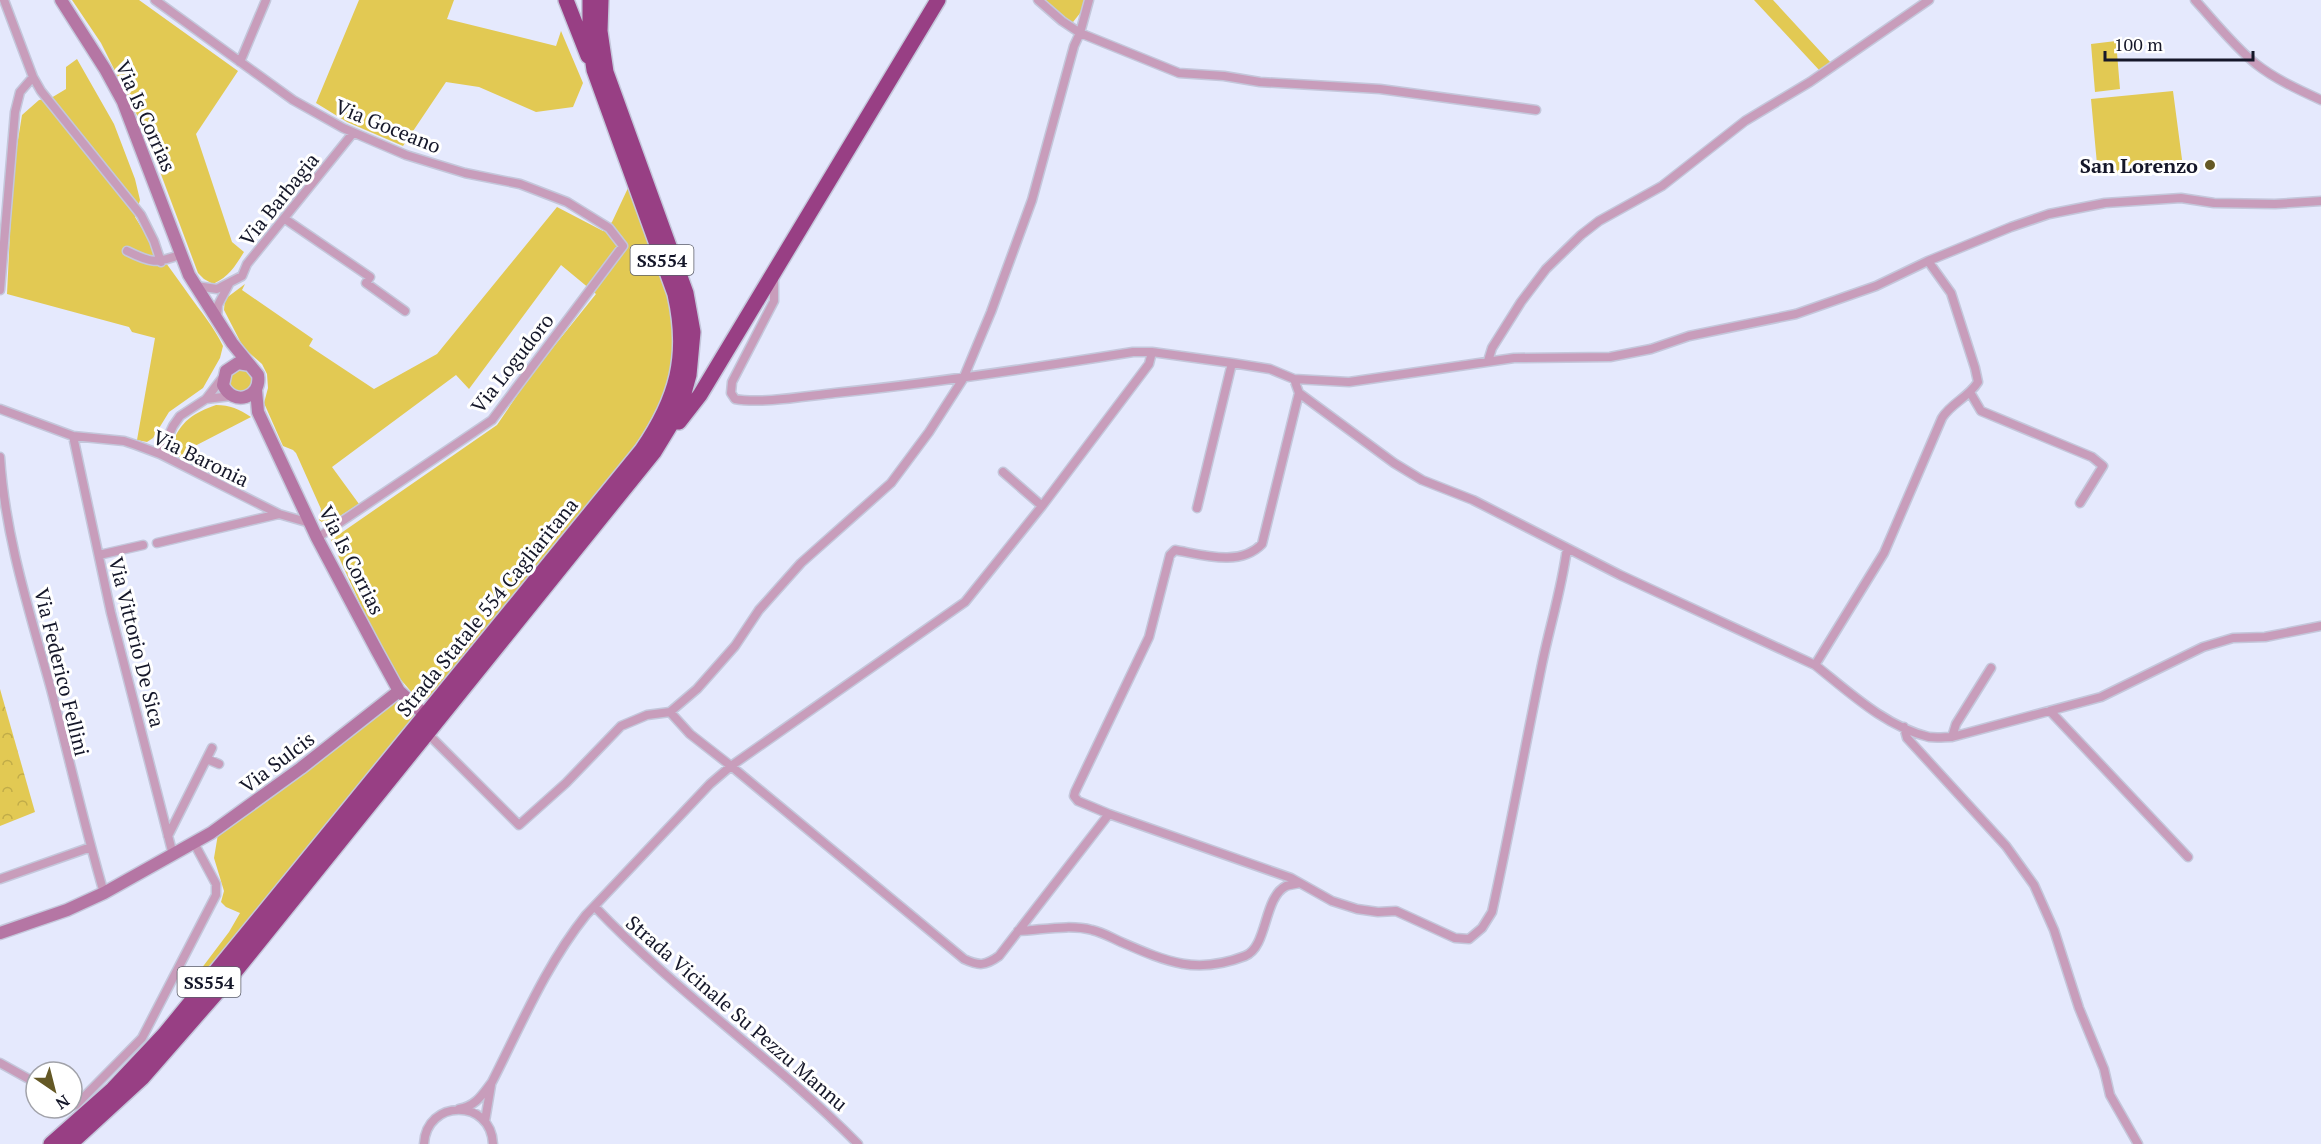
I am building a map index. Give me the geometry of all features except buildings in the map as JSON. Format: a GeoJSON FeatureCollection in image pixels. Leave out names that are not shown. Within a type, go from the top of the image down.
{"type":"FeatureCollection","features":[{"type":"Feature","properties":{"kind":"highway"},"geometry":{"type":"LineString","coordinates":[[566,0],[594,70]]}},
{"type":"Feature","properties":{"kind":"highway","name":"Strada Statale 554 Cagliaritana"},"geometry":{"type":"LineString","coordinates":[[51,1144],[113,1089],[164,1035],[642,450],[666,411],[675,388],[682,333],[675,294],[594,70],[590,43],[590,0]]}},
{"type":"Feature","properties":{"kind":"highway","name":"Strada Statale 554 Cagliaritana"},"geometry":{"type":"LineString","coordinates":[[70,1144],[142,1078],[212,999],[654,452],[679,411],[689,375],[693,332],[686,293],[606,72],[600,31],[601,0]]}},
{"type":"Feature","properties":{"kind":"highway"},"geometry":{"type":"LineString","coordinates":[[654,452],[700,395],[938,0]]}},
{"type":"Feature","properties":{"kind":"street"},"geometry":{"type":"LineString","coordinates":[[3,0],[33,77],[55,110],[141,215],[154,241],[160,262]]}},
{"type":"Feature","properties":{"kind":"street","name":"Via Is Corrias"},"geometry":{"type":"LineString","coordinates":[[61,0],[123,102],[196,286],[232,343],[250,365]]}},
{"type":"Feature","properties":{"kind":"street","name":"Via Goceano"},"geometry":{"type":"LineString","coordinates":[[155,0],[293,100],[353,133],[406,155],[465,173],[520,183],[551,195],[567,202],[609,228],[623,246]]}},
{"type":"Feature","properties":{"kind":"street"},"geometry":{"type":"LineString","coordinates":[[240,62],[266,0]]}},
{"type":"Feature","properties":{"kind":"street"},"geometry":{"type":"LineString","coordinates":[[1038,0],[1080,33],[1179,73],[1224,76],[1260,82],[1380,89],[1536,110]]}},
{"type":"Feature","properties":{"kind":"street"},"geometry":{"type":"LineString","coordinates":[[426,732],[519,825],[566,783],[621,726],[647,716],[670,712],[697,689],[727,655],[759,610],[801,563],[891,483],[930,432],[963,379],[991,312],[1032,200],[1074,46],[1089,0]]}},
{"type":"Feature","properties":{"kind":"street"},"geometry":{"type":"LineString","coordinates":[[1488,361],[1492,348],[1521,302],[1546,269],[1581,235],[1599,221],[1662,186],[1744,121],[1810,82],[1929,0]]}},
{"type":"Feature","properties":{"kind":"street"},"geometry":{"type":"LineString","coordinates":[[2195,0],[2257,65],[2286,83],[2321,100]]}},
{"type":"Feature","properties":{"kind":"street"},"geometry":{"type":"LineString","coordinates":[[0,290],[15,112],[20,92],[33,77]]}},
{"type":"Feature","properties":{"kind":"street","name":"Via Barbagia"},"geometry":{"type":"LineString","coordinates":[[217,318],[218,305],[229,284],[242,276],[247,264],[353,133]]}},
{"type":"Feature","properties":{"kind":"street"},"geometry":{"type":"LineString","coordinates":[[774,270],[774,301],[732,382],[731,393],[735,399],[745,401],[963,379],[1133,352],[1152,352],[1270,369],[1294,379],[1349,382],[1514,358],[1610,357],[1651,349],[1689,336],[1797,314],[1876,286],[2011,226],[2049,214],[2105,203],[2181,198],[2214,203],[2275,204],[2321,201]]}},
{"type":"Feature","properties":{"kind":"street"},"geometry":{"type":"LineString","coordinates":[[285,219],[370,277],[366,283],[405,311]]}},
{"type":"Feature","properties":{"kind":"street","name":"Via Logudoro"},"geometry":{"type":"LineString","coordinates":[[317,538],[492,420],[623,246]]}},
{"type":"Feature","properties":{"kind":"street"},"geometry":{"type":"LineString","coordinates":[[127,250],[148,261],[160,262],[182,254]]}},
{"type":"Feature","properties":{"kind":"street"},"geometry":{"type":"LineString","coordinates":[[1815,665],[1884,553],[1942,418],[1947,410],[1971,393],[1978,382],[1951,292],[1928,261]]}},
{"type":"Feature","properties":{"kind":"street"},"geometry":{"type":"LineString","coordinates":[[196,286],[217,289],[229,284]]}},
{"type":"Feature","properties":{"kind":"street"},"geometry":{"type":"LineString","coordinates":[[232,343],[224,387],[235,397]]}},
{"type":"Feature","properties":{"kind":"street"},"geometry":{"type":"LineString","coordinates":[[424,1144],[427,1130],[436,1118],[449,1111],[470,1107],[492,1082],[555,959],[568,937],[595,907],[710,784],[731,766],[965,602],[1042,506],[1149,364],[1152,352]]}},
{"type":"Feature","properties":{"kind":"street"},"geometry":{"type":"LineString","coordinates":[[160,454],[180,416],[206,399],[227,371],[241,363],[250,365],[258,375],[256,390],[249,396],[206,399]]}},
{"type":"Feature","properties":{"kind":"street"},"geometry":{"type":"LineString","coordinates":[[1197,508],[1232,363]]}},
{"type":"Feature","properties":{"kind":"street"},"geometry":{"type":"LineString","coordinates":[[1294,379],[1299,393],[1262,544],[1257,550],[1225,559],[1175,550],[1170,555],[1149,637],[1075,792],[1074,796],[1078,801],[1291,878],[1332,901],[1357,909],[1378,912],[1396,911],[1455,938],[1469,939],[1482,928],[1492,912],[1550,626],[1563,581],[1567,548]]}},
{"type":"Feature","properties":{"kind":"street","name":"Via Is Corrias"},"geometry":{"type":"LineString","coordinates":[[256,390],[258,412],[317,538],[399,691],[425,716]]}},
{"type":"Feature","properties":{"kind":"street"},"geometry":{"type":"LineString","coordinates":[[1299,393],[1394,463],[1422,480],[1473,500],[1620,575],[1815,665],[1868,706],[1904,728],[1932,738],[1952,737],[2102,697],[2203,647],[2232,638],[2265,637],[2321,626]]}},
{"type":"Feature","properties":{"kind":"street"},"geometry":{"type":"LineString","coordinates":[[1971,393],[1981,411],[2092,458],[2103,466],[2080,503]]}},
{"type":"Feature","properties":{"kind":"street","name":"Via Is Corrias"},"geometry":{"type":"LineString","coordinates":[[235,397],[258,412]]}},
{"type":"Feature","properties":{"kind":"street","name":"Via Baronia"},"geometry":{"type":"LineString","coordinates":[[0,409],[73,436],[124,441],[160,454],[279,514],[310,523]]}},
{"type":"Feature","properties":{"kind":"street","name":"Via Vittorio De Sica"},"geometry":{"type":"LineString","coordinates":[[73,436],[111,613],[173,855]]}},
{"type":"Feature","properties":{"kind":"street","name":"Via Federico Fellini"},"geometry":{"type":"LineString","coordinates":[[0,457],[6,523],[104,893]]}},
{"type":"Feature","properties":{"kind":"street"},"geometry":{"type":"LineString","coordinates":[[1003,472],[1042,506]]}},
{"type":"Feature","properties":{"kind":"street"},"geometry":{"type":"LineString","coordinates":[[157,543],[279,514]]}},
{"type":"Feature","properties":{"kind":"street"},"geometry":{"type":"LineString","coordinates":[[99,555],[143,545]]}},
{"type":"Feature","properties":{"kind":"street"},"geometry":{"type":"LineString","coordinates":[[1952,737],[1956,724],[1991,668]]}},
{"type":"Feature","properties":{"kind":"street","name":"Via Sulcis"},"geometry":{"type":"LineString","coordinates":[[0,933],[67,910],[104,893],[195,843],[238,816],[399,691]]}},
{"type":"Feature","properties":{"kind":"street"},"geometry":{"type":"LineString","coordinates":[[2050,711],[2188,857]]}},
{"type":"Feature","properties":{"kind":"street"},"geometry":{"type":"LineString","coordinates":[[670,712],[690,734],[964,959],[977,966],[987,964],[999,957],[1110,813]]}},
{"type":"Feature","properties":{"kind":"street"},"geometry":{"type":"LineString","coordinates":[[1904,728],[1907,738],[2006,846],[2034,885],[2054,930],[2079,1008],[2104,1070],[2110,1095],[2138,1144]]}},
{"type":"Feature","properties":{"kind":"street"},"geometry":{"type":"LineString","coordinates":[[168,836],[212,748]]}},
{"type":"Feature","properties":{"kind":"street"},"geometry":{"type":"LineString","coordinates":[[207,759],[219,764]]}},
{"type":"Feature","properties":{"kind":"street"},"geometry":{"type":"LineString","coordinates":[[84,1093],[142,1038],[216,895],[216,884],[195,843]]}},
{"type":"Feature","properties":{"kind":"street"},"geometry":{"type":"LineString","coordinates":[[0,879],[91,847]]}},
{"type":"Feature","properties":{"kind":"street"},"geometry":{"type":"LineString","coordinates":[[1018,931],[1067,928],[1092,930],[1170,961],[1191,966],[1208,965],[1248,955],[1256,946],[1277,893],[1286,886],[1299,884]]}},
{"type":"Feature","properties":{"kind":"street","name":"Strada Vicinale Su Pezzu Mannu"},"geometry":{"type":"LineString","coordinates":[[595,907],[687,995],[774,1065],[858,1144]]}},
{"type":"Feature","properties":{"kind":"street"},"geometry":{"type":"LineString","coordinates":[[0,1063],[24,1076]]}},
{"type":"Feature","properties":{"kind":"street"},"geometry":{"type":"LineString","coordinates":[[485,1121],[492,1082]]}},
{"type":"Feature","properties":{"kind":"street"},"geometry":{"type":"LineString","coordinates":[[459,1109],[473,1112],[485,1121],[490,1129],[493,1144]]}},
{"type":"Feature","properties":{"kind":"green space"},"geometry":{"type":"Polygon","coordinates":[[[72,0],[139,0],[238,71],[196,134],[232,242],[244,252],[235,266],[219,281],[213,284],[198,273],[144,129],[101,43],[72,0]]]}},
{"type":"Feature","properties":{"kind":"green space"},"geometry":{"type":"Polygon","coordinates":[[[359,0],[454,0],[447,19],[556,46],[561,31],[583,83],[573,107],[536,112],[479,87],[446,82],[403,146],[347,122],[316,103],[359,0]]]}},
{"type":"Feature","properties":{"kind":"green space"},"geometry":{"type":"Polygon","coordinates":[[[1043,0],[1085,0],[1081,12],[1073,22],[1068,21],[1043,0]]]}},
{"type":"Feature","properties":{"kind":"green space"},"geometry":{"type":"Polygon","coordinates":[[[1754,0],[1773,0],[1831,63],[1820,71],[1754,0]]]}},
{"type":"Feature","properties":{"kind":"green space"},"geometry":{"type":"Polygon","coordinates":[[[2116,41],[2120,89],[2095,92],[2091,44],[2116,41]]]}},
{"type":"Feature","properties":{"kind":"green space"},"geometry":{"type":"Polygon","coordinates":[[[77,59],[114,124],[135,179],[140,200],[135,217],[223,346],[220,358],[203,388],[169,412],[153,438],[147,442],[137,440],[155,338],[132,332],[129,327],[7,294],[13,171],[22,115],[39,100],[51,98],[66,89],[66,67],[77,59]]]}},
{"type":"Feature","properties":{"kind":"green space"},"geometry":{"type":"Polygon","coordinates":[[[2173,91],[2183,167],[2098,175],[2091,99],[2173,91]]]}},
{"type":"Feature","properties":{"kind":"green space"},"geometry":{"type":"Polygon","coordinates":[[[628,188],[664,283],[673,322],[671,370],[661,398],[647,426],[611,478],[430,697],[420,702],[396,674],[373,632],[331,540],[497,425],[531,375],[596,294],[561,265],[469,389],[456,375],[332,467],[359,504],[326,525],[319,520],[321,509],[296,453],[283,446],[264,403],[268,388],[267,374],[262,364],[245,349],[240,341],[224,310],[225,299],[245,284],[242,290],[313,339],[309,346],[374,389],[437,354],[557,207],[603,231],[612,222],[628,188]]]}},
{"type":"Feature","properties":{"kind":"green space"},"geometry":{"type":"Polygon","coordinates":[[[241,368],[246,369],[252,375],[252,385],[246,391],[241,392],[236,391],[230,385],[229,380],[230,375],[236,369],[241,368]]]}},
{"type":"Feature","properties":{"kind":"green space"},"geometry":{"type":"Polygon","coordinates":[[[216,405],[234,408],[251,417],[191,448],[201,468],[175,455],[172,445],[179,430],[189,419],[216,405]]]}},
{"type":"Feature","properties":{"kind":"green space"},"geometry":{"type":"Polygon","coordinates":[[[0,689],[35,812],[0,826],[0,689]]]}},
{"type":"Feature","properties":{"kind":"green space"},"geometry":{"type":"Polygon","coordinates":[[[393,702],[402,702],[413,712],[414,716],[196,985],[195,977],[229,932],[240,913],[226,907],[221,902],[224,891],[214,858],[218,834],[297,779],[393,702]]]}},
{"type":"Feature","properties":{"kind":"place","name":"San Lorenzo"},"geometry":{"type":"Point","coordinates":[2210,165]}}]}
